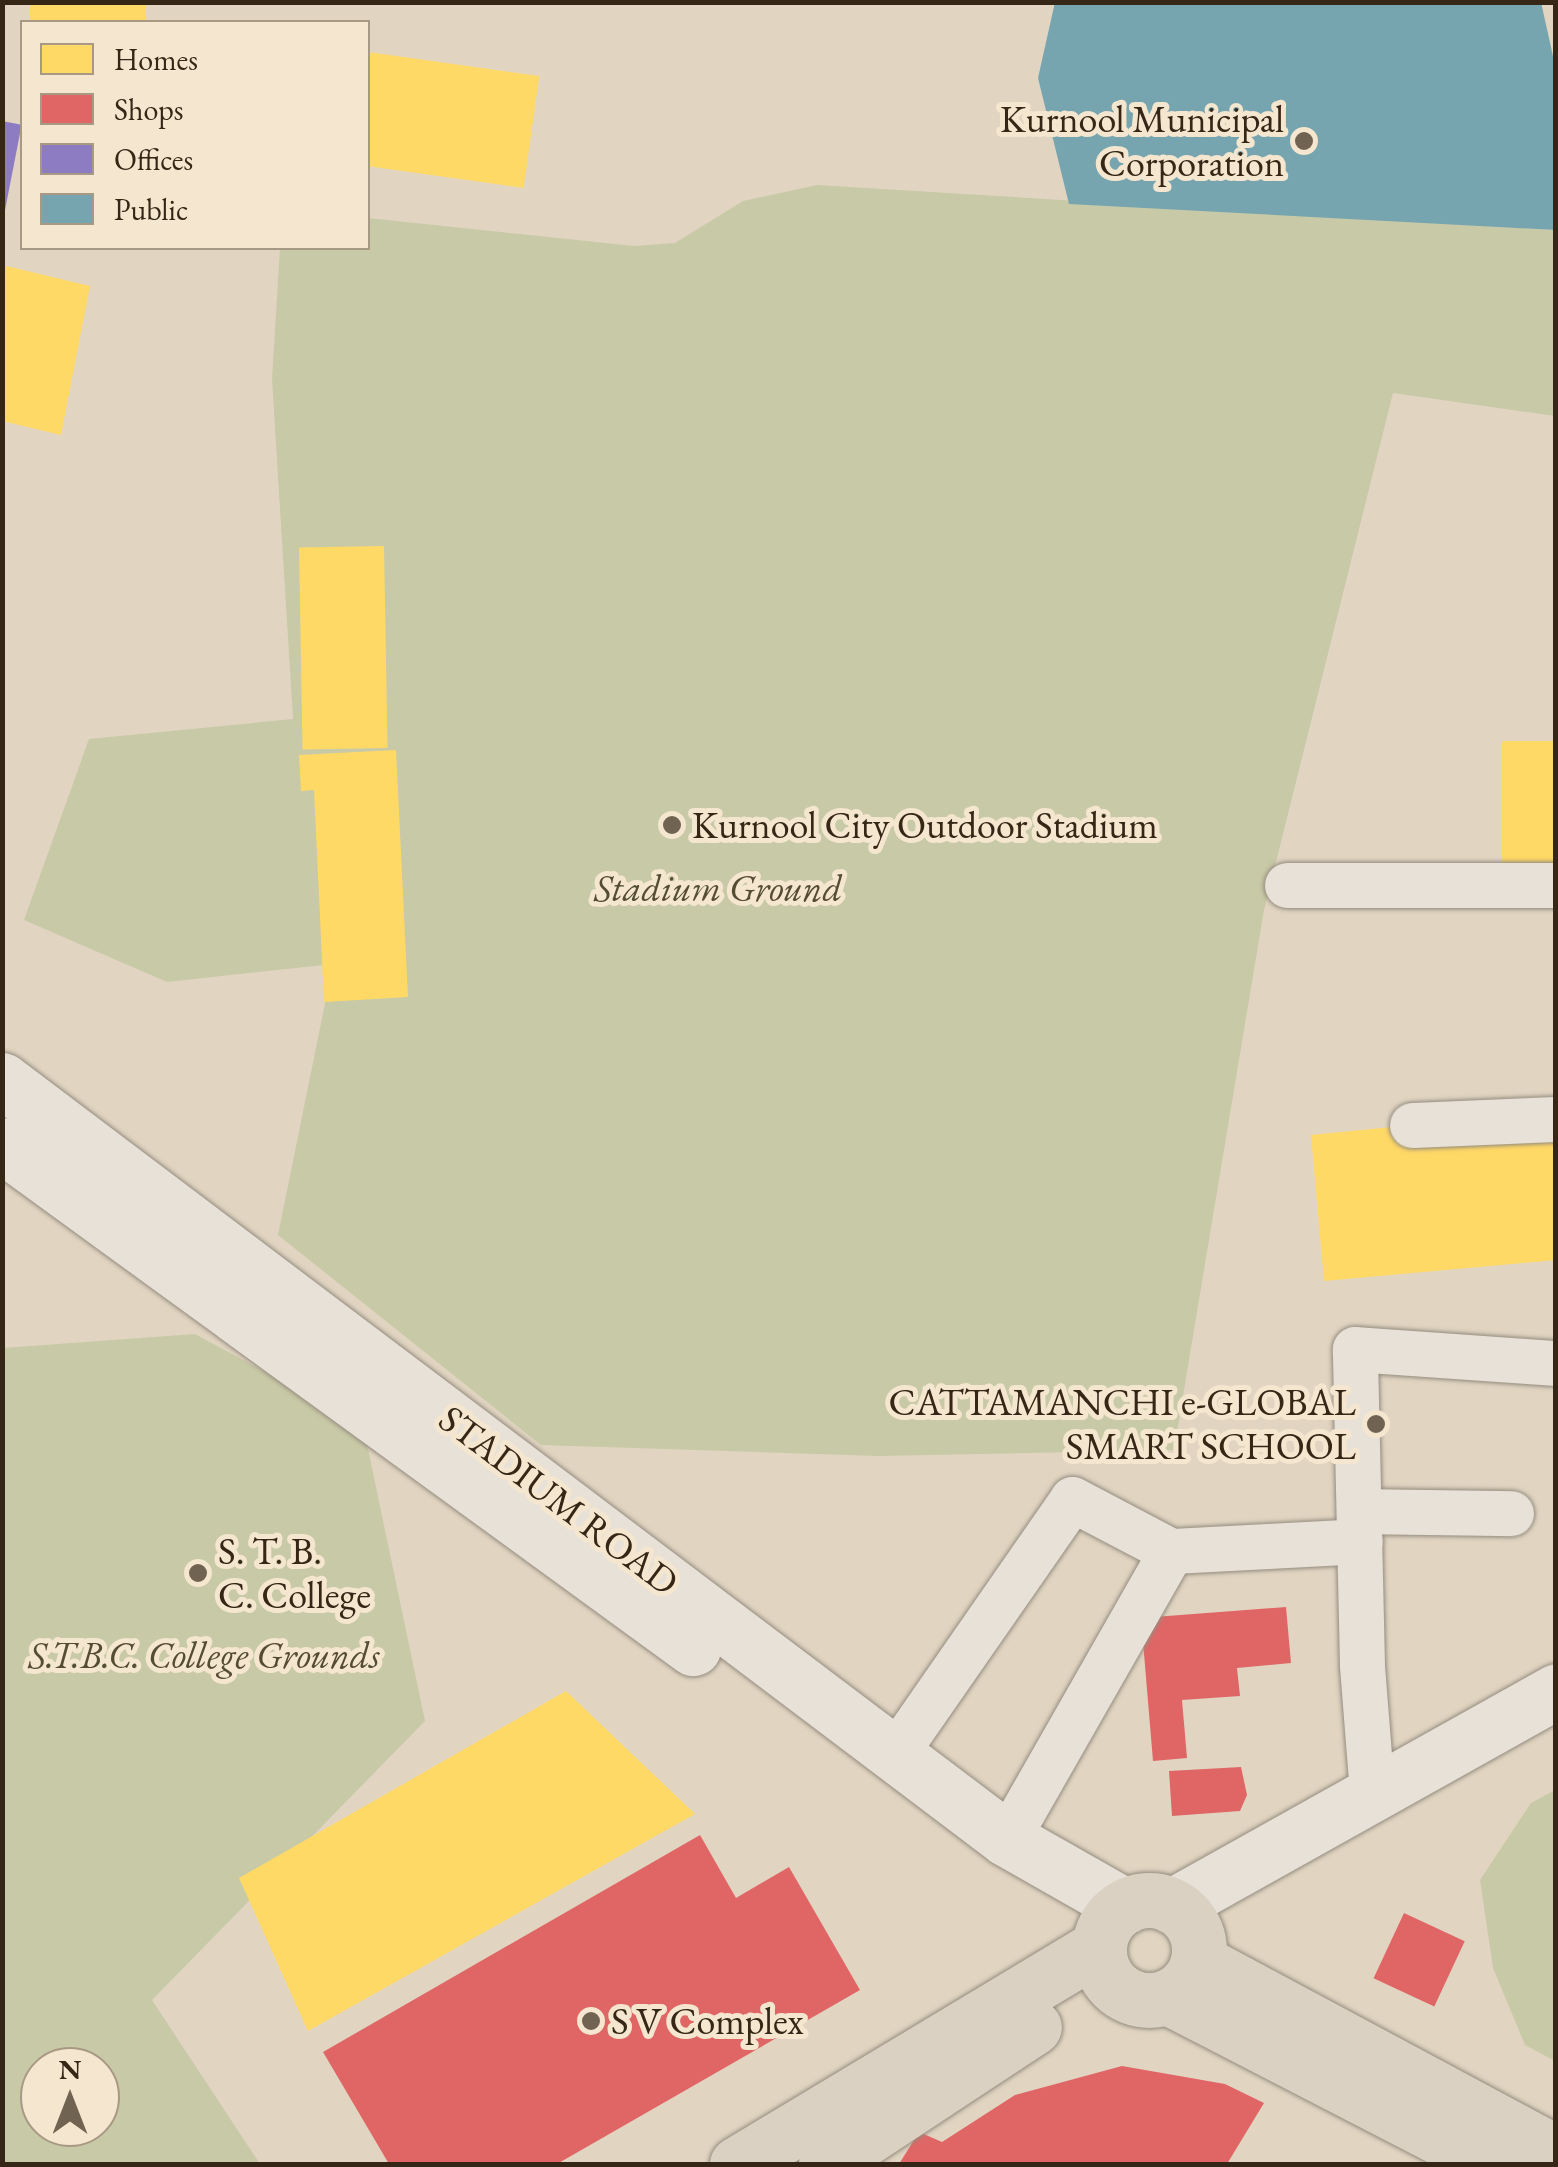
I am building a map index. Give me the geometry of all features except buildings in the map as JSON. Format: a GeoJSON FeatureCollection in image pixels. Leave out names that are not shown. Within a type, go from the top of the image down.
{"type":"FeatureCollection","features":[{"type":"Feature","properties":{"kind":"main road"},"geometry":{"type":"LineString","coordinates":[[1146,1944],[1556,2153]]}},
{"type":"Feature","properties":{"kind":"main road"},"geometry":{"type":"LineString","coordinates":[[737,2164],[1146,1944]]}},
{"type":"Feature","properties":{"kind":"main road"},"geometry":{"type":"LineString","coordinates":[[826,2164],[1146,1944]]}},
{"type":"Feature","properties":{"kind":"main road"},"geometry":{"type":"LineString","coordinates":[[1146,1944],[1491,2164]]}},
{"type":"Feature","properties":{"kind":"street"},"geometry":{"type":"LineString","coordinates":[[1287,885],[1556,884]]}},
{"type":"Feature","properties":{"kind":"street","name":"STADIUM ROAD"},"geometry":{"type":"LineString","coordinates":[[2,1080],[1146,1944]]}},
{"type":"Feature","properties":{"kind":"street"},"geometry":{"type":"LineString","coordinates":[[1412,1125],[1556,1119]]}},
{"type":"Feature","properties":{"kind":"street","name":"STADIUM ROAD"},"geometry":{"type":"LineString","coordinates":[[2,1145],[976,1854],[1146,1944]]}},
{"type":"Feature","properties":{"kind":"street"},"geometry":{"type":"LineString","coordinates":[[1372,1794],[1355,1349],[1556,1363]]}},
{"type":"Feature","properties":{"kind":"street"},"geometry":{"type":"LineString","coordinates":[[895,1754],[1072,1499],[1170,1551],[1360,1526],[1510,1513]]}},
{"type":"Feature","properties":{"kind":"street"},"geometry":{"type":"LineString","coordinates":[[1007,1839],[1170,1551]]}},
{"type":"Feature","properties":{"kind":"street"},"geometry":{"type":"LineString","coordinates":[[1146,1944],[1372,1794],[1556,1691]]}},
{"type":"Feature","properties":{"kind":"street"},"geometry":{"type":"LineString","coordinates":[[1146,1944],[1556,1735]]}},
{"type":"Feature","properties":{"kind":"green space","name":"Kurnool City Outdoor Stadium"},"geometry":{"type":"Polygon","coordinates":[[[817,185],[1555,230],[1555,416],[1393,393],[1264,910],[1174,1450],[879,1456],[541,1445],[278,1235],[333,964],[167,982],[24,920],[89,739],[293,719],[272,379],[280,250],[370,250],[370,218],[634,246],[675,243],[743,201],[817,185]]]}},
{"type":"Feature","properties":{"kind":"green space","name":"S.T.B.C. College Grounds"},"geometry":{"type":"Polygon","coordinates":[[[195,1334],[363,1425],[425,1721],[152,2000],[260,2164],[3,2164],[3,1348],[195,1334]]]}},
{"type":"Feature","properties":{"kind":"green space"},"geometry":{"type":"Polygon","coordinates":[[[1555,1790],[1555,2061],[1525,2045],[1493,1968],[1480,1880],[1531,1803],[1555,1790]]]}},
{"type":"Feature","properties":{"kind":"place","name":"Kurnool Municipal Corporation"},"geometry":{"type":"Point","coordinates":[1304,141]}},
{"type":"Feature","properties":{"kind":"place","name":"Kurnool City Outdoor Stadium"},"geometry":{"type":"Point","coordinates":[672,825]}},
{"type":"Feature","properties":{"kind":"place","name":"CATTAMANCHI e-GLOBAL SMART SCHOOL"},"geometry":{"type":"Point","coordinates":[1376,1424]}},
{"type":"Feature","properties":{"kind":"place","name":"S. T. B. C. College"},"geometry":{"type":"Point","coordinates":[198,1573]}},
{"type":"Feature","properties":{"kind":"place","name":"S V Complex"},"geometry":{"type":"Point","coordinates":[591,2021]}},
{"type":"Feature","properties":{"kind":"park label","name":"Stadium Ground"},"geometry":{"type":"Point","coordinates":[718,888]}}]}
